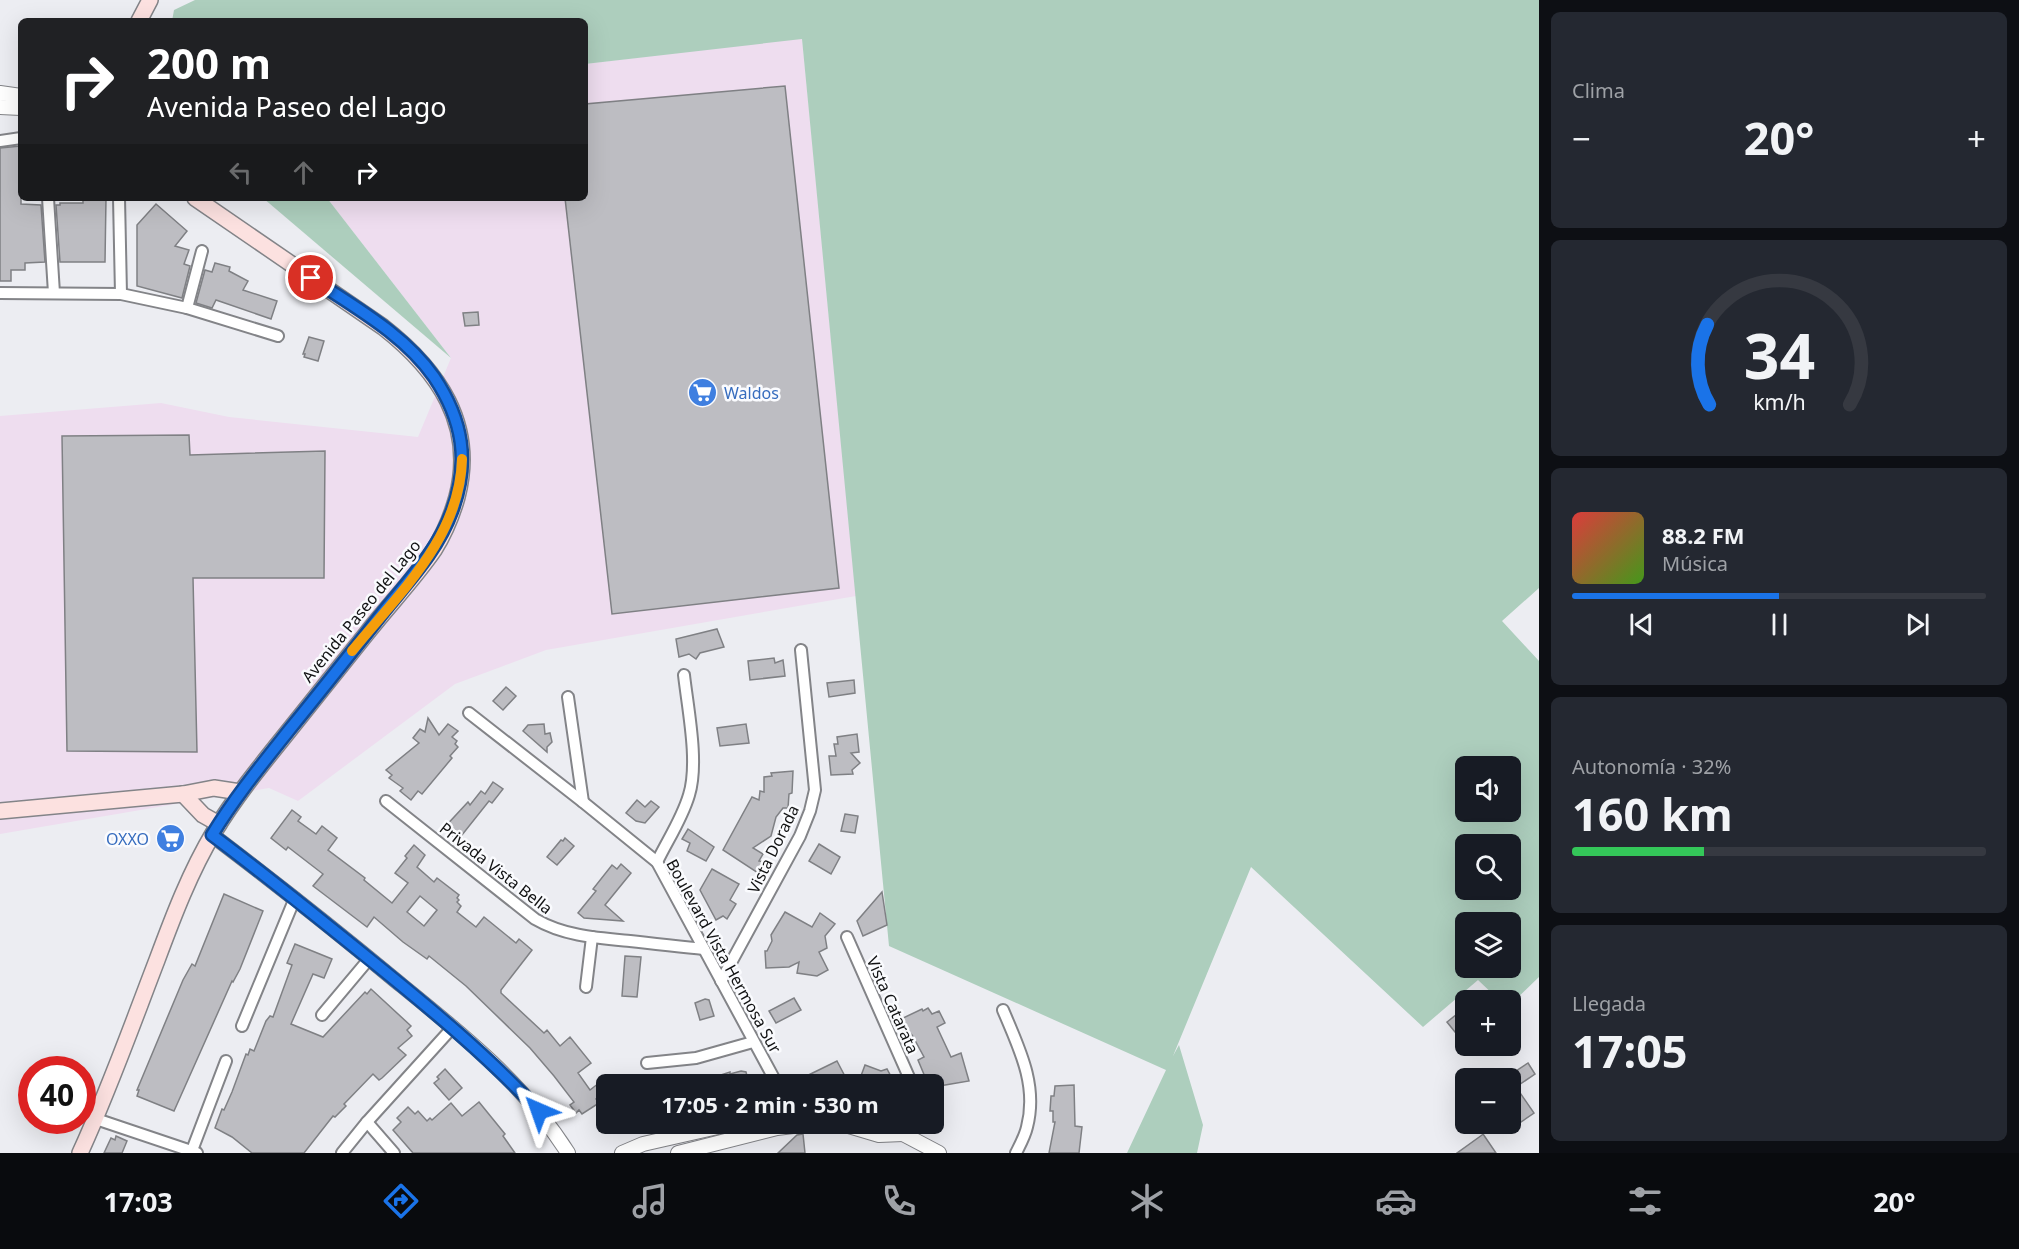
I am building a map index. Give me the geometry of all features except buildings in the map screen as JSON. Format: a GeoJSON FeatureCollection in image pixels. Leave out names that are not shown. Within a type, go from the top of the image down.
{"type":"FeatureCollection","features":[{"type":"Feature","properties":{"kind":"main road"},"geometry":{"type":"LineString","coordinates":[[141,18],[150,0]]}},
{"type":"Feature","properties":{"kind":"main road","name":"Avenida Paseo del Lago"},"geometry":{"type":"LineString","coordinates":[[96,1119],[177,907],[216,829],[240,792],[386,608],[416,575],[435,548],[450,518],[462,466],[461,435],[452,409],[435,379],[405,344],[199,201]]}},
{"type":"Feature","properties":{"kind":"main road"},"geometry":{"type":"LineString","coordinates":[[0,811],[183,794],[214,788],[240,792]]}},
{"type":"Feature","properties":{"kind":"main road"},"geometry":{"type":"LineString","coordinates":[[183,794],[216,829]]}},
{"type":"Feature","properties":{"kind":"main road","name":"Avenida Paseo del Lago"},"geometry":{"type":"LineString","coordinates":[[80,1153],[89,1134]]}},
{"type":"Feature","properties":{"kind":"street"},"geometry":{"type":"LineString","coordinates":[[0,93],[18,96]]}},
{"type":"Feature","properties":{"kind":"street"},"geometry":{"type":"LineString","coordinates":[[0,106],[18,108]]}},
{"type":"Feature","properties":{"kind":"street"},"geometry":{"type":"LineString","coordinates":[[0,141],[18,138]]}},
{"type":"Feature","properties":{"kind":"street"},"geometry":{"type":"LineString","coordinates":[[48,201],[54,293]]}},
{"type":"Feature","properties":{"kind":"street"},"geometry":{"type":"LineString","coordinates":[[118,201],[121,294]]}},
{"type":"Feature","properties":{"kind":"street"},"geometry":{"type":"LineString","coordinates":[[187,308],[202,251]]}},
{"type":"Feature","properties":{"kind":"street"},"geometry":{"type":"LineString","coordinates":[[0,293],[121,294],[187,308],[278,336]]}},
{"type":"Feature","properties":{"kind":"street","name":"Vista Dorada"},"geometry":{"type":"LineString","coordinates":[[721,981],[800,836],[810,811],[815,790],[801,650]]}},
{"type":"Feature","properties":{"kind":"street"},"geometry":{"type":"LineString","coordinates":[[657,862],[684,808],[692,780],[693,761],[684,675]]}},
{"type":"Feature","properties":{"kind":"street"},"geometry":{"type":"LineString","coordinates":[[568,697],[584,802]]}},
{"type":"Feature","properties":{"kind":"street","name":"Boulevard Vista Hermosa Sur"},"geometry":{"type":"LineString","coordinates":[[469,713],[657,862],[771,1074]]}},
{"type":"Feature","properties":{"kind":"street","name":"Privada Vista Bella"},"geometry":{"type":"LineString","coordinates":[[386,801],[535,919],[559,931],[592,937],[704,949]]}},
{"type":"Feature","properties":{"kind":"street"},"geometry":{"type":"LineString","coordinates":[[216,829],[453,1027],[539,1111],[568,1153]]}},
{"type":"Feature","properties":{"kind":"street"},"geometry":{"type":"LineString","coordinates":[[242,1026],[295,897]]}},
{"type":"Feature","properties":{"kind":"street"},"geometry":{"type":"LineString","coordinates":[[586,987],[592,937]]}},
{"type":"Feature","properties":{"kind":"street","name":"Vista Catarata"},"geometry":{"type":"LineString","coordinates":[[847,938],[908,1074]]}},
{"type":"Feature","properties":{"kind":"street"},"geometry":{"type":"LineString","coordinates":[[322,1015],[369,959]]}},
{"type":"Feature","properties":{"kind":"street"},"geometry":{"type":"LineString","coordinates":[[1003,1010],[1024,1060],[1030,1085],[1027,1126],[1016,1153]]}},
{"type":"Feature","properties":{"kind":"street"},"geometry":{"type":"LineString","coordinates":[[342,1153],[453,1027]]}},
{"type":"Feature","properties":{"kind":"street"},"geometry":{"type":"LineString","coordinates":[[647,1063],[696,1058],[753,1041]]}},
{"type":"Feature","properties":{"kind":"street"},"geometry":{"type":"LineString","coordinates":[[96,1119],[193,1152],[226,1061]]}},
{"type":"Feature","properties":{"kind":"street"},"geometry":{"type":"LineString","coordinates":[[368,1122],[394,1153]]}},
{"type":"Feature","properties":{"kind":"street"},"geometry":{"type":"LineString","coordinates":[[622,1153],[643,1144],[689,1134]]}},
{"type":"Feature","properties":{"kind":"street"},"geometry":{"type":"LineString","coordinates":[[704,1134],[706,1147]]}},
{"type":"Feature","properties":{"kind":"street"},"geometry":{"type":"LineString","coordinates":[[678,1153],[760,1134]]}},
{"type":"Feature","properties":{"kind":"street"},"geometry":{"type":"LineString","coordinates":[[876,1134],[911,1142],[939,1153]]}},
{"type":"Feature","properties":{"kind":"shaded area"},"geometry":{"type":"Polygon","coordinates":[[[802,38],[856,596],[546,650],[455,684],[298,801],[269,788],[0,834],[0,416],[161,403],[229,417],[418,437],[451,358],[329,201],[588,201],[588,64],[802,38]]]}},
{"type":"Feature","properties":{"kind":"green space"},"geometry":{"type":"Polygon","coordinates":[[[195,0],[1539,0],[1539,588],[1502,621],[1539,661],[1539,977],[1521,994],[1521,990],[1488,990],[1478,980],[1466,990],[1455,990],[1455,1000],[1423,1027],[1251,867],[1173,1056],[1179,1045],[1203,1125],[1197,1153],[1127,1153],[1166,1070],[889,946],[802,39],[588,64],[588,18],[173,18],[174,10],[195,0]]]}},
{"type":"Feature","properties":{"kind":"green space"},"geometry":{"type":"Polygon","coordinates":[[[267,201],[329,201],[451,358],[267,201]]]}},
{"type":"Feature","properties":{"kind":"slow traffic"},"geometry":{"type":"LineString","coordinates":[[352,651],[416,575],[435,548],[453,509],[459,486],[462,459]]}},
{"type":"Feature","properties":{"kind":"place","name":"Waldos"},"geometry":{"type":"Point","coordinates":[703,393]}},
{"type":"Feature","properties":{"kind":"place","name":"OXXO"},"geometry":{"type":"Point","coordinates":[170,839]}},
{"type":"Feature","properties":{"kind":"route"},"geometry":{"type":"LineString","coordinates":[[311,278],[405,344],[435,379],[452,409],[461,435],[462,466],[459,486],[446,527],[435,548],[416,575],[386,608],[240,792],[212,835],[295,897],[453,1027],[539,1111]]}}]}
